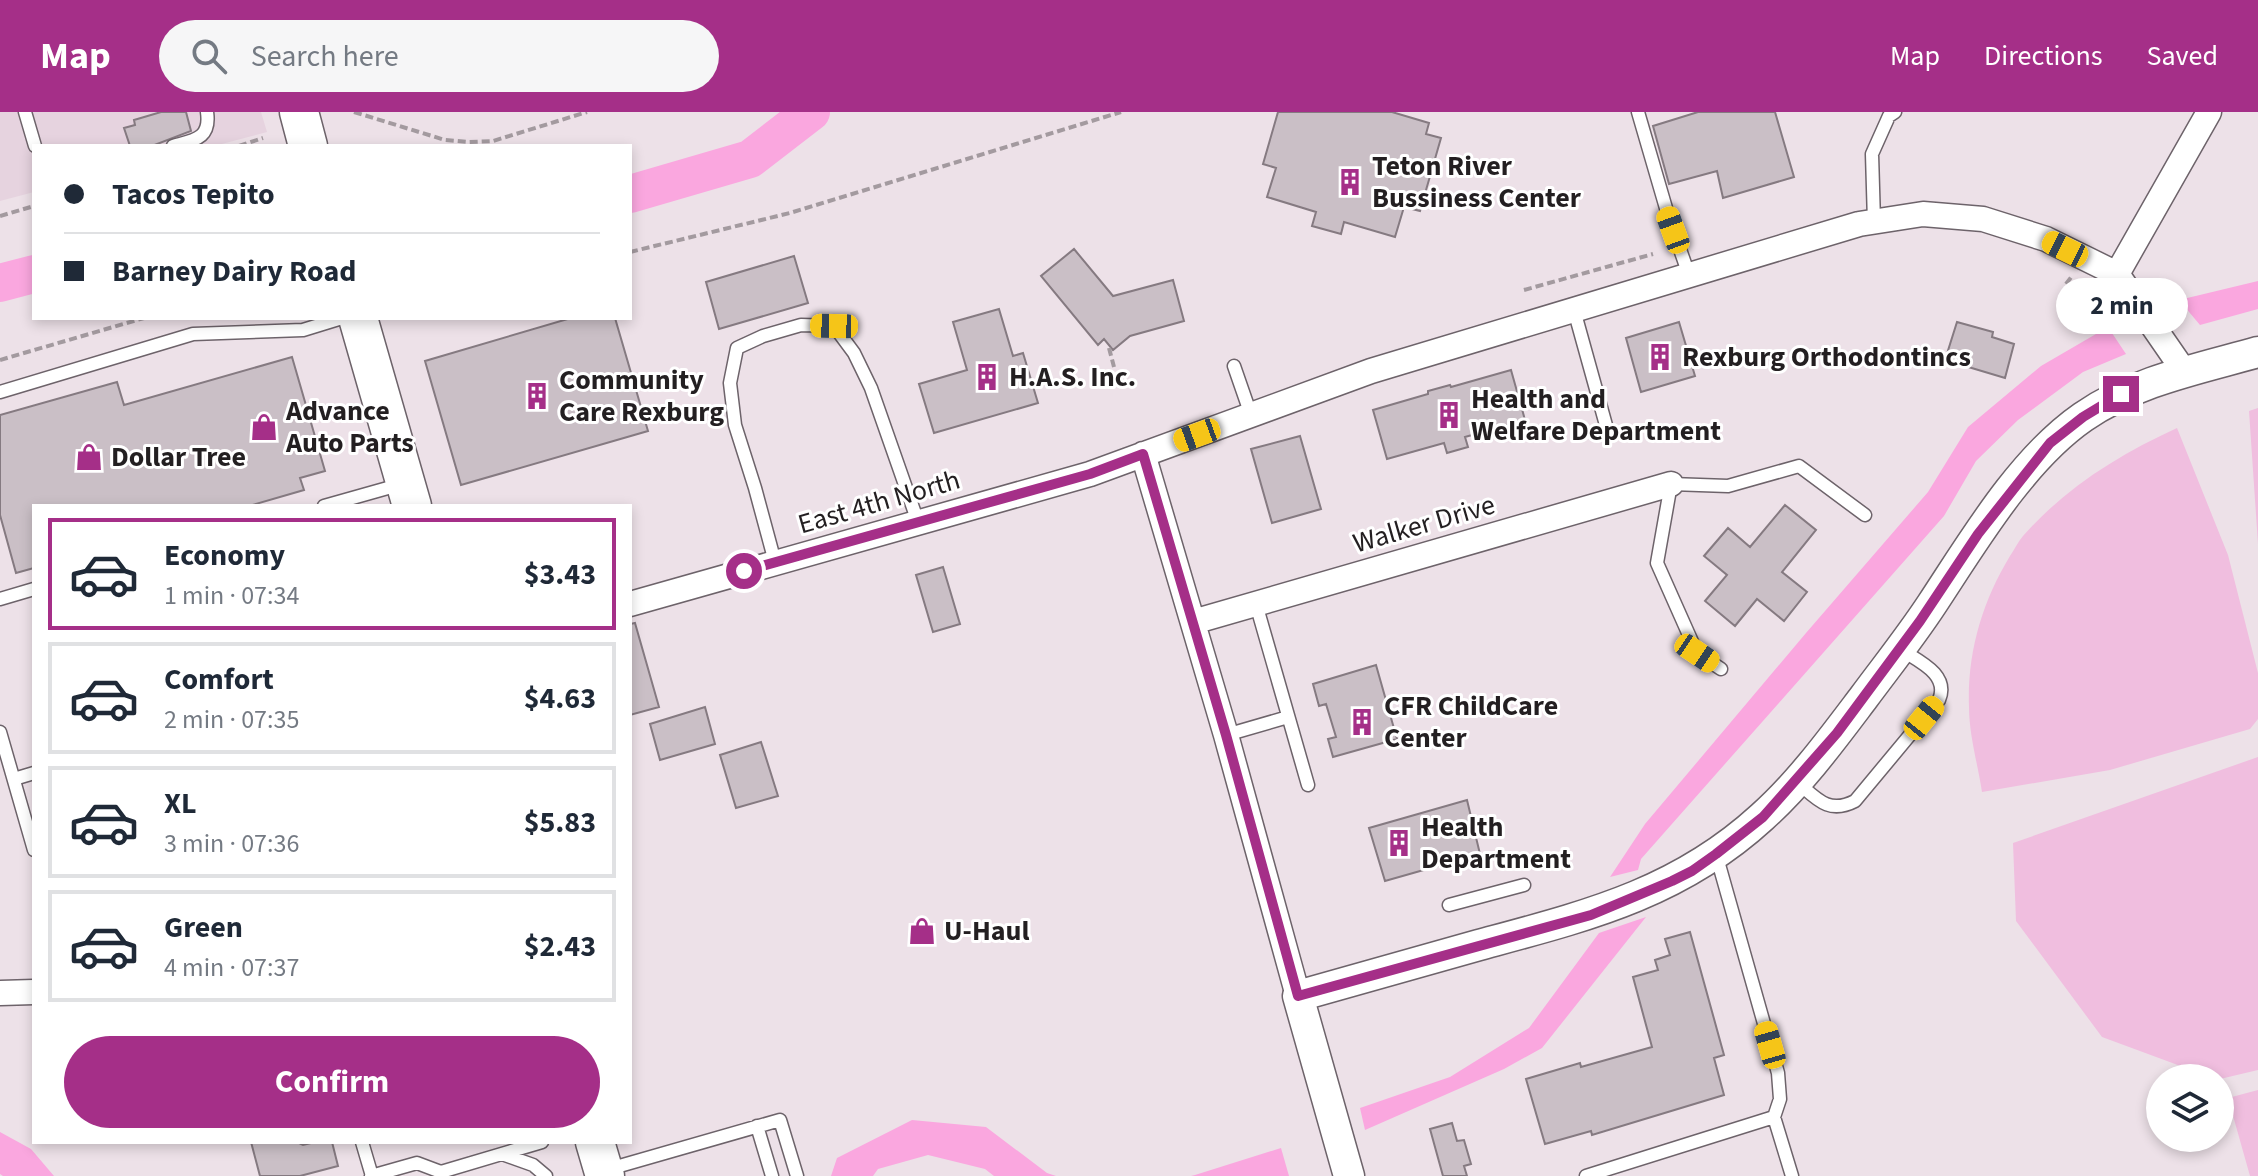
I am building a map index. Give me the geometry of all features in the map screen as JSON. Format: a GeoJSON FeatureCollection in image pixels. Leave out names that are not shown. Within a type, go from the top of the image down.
{"type":"FeatureCollection","features":[{"type":"Feature","properties":{"kind":"main road"},"geometry":{"type":"LineString","coordinates":[[299,112],[307,144]]}},
{"type":"Feature","properties":{"kind":"main road"},"geometry":{"type":"LineString","coordinates":[[359,320],[409,494]]}},
{"type":"Feature","properties":{"kind":"street"},"geometry":{"type":"LineString","coordinates":[[2184,371],[2117,274],[2203,114]]}},
{"type":"Feature","properties":{"kind":"street","name":"East 4th North"},"geometry":{"type":"LineString","coordinates":[[632,603],[1090,474],[1371,371],[1859,224],[1923,214],[1983,219],[2046,239],[2117,274]]}},
{"type":"Feature","properties":{"kind":"street"},"geometry":{"type":"LineString","coordinates":[[1298,996],[1591,915],[1692,871],[1763,817],[1837,733],[1900,649],[1978,534],[2050,443],[2083,417],[2121,394],[2184,371],[2258,352]]}},
{"type":"Feature","properties":{"kind":"street"},"geometry":{"type":"LineString","coordinates":[[1143,454],[1226,735],[1349,1176]]}},
{"type":"Feature","properties":{"kind":"street","name":"Walker Drive"},"geometry":{"type":"LineString","coordinates":[[1193,622],[1671,484]]}},
{"type":"Feature","properties":{"kind":"street"},"geometry":{"type":"LineString","coordinates":[[0,993],[32,992]]}},
{"type":"Feature","properties":{"kind":"lane"},"geometry":{"type":"LineString","coordinates":[[25,112],[34,144]]}},
{"type":"Feature","properties":{"kind":"lane"},"geometry":{"type":"LineString","coordinates":[[180,144],[203,135],[207,129],[207,112]]}},
{"type":"Feature","properties":{"kind":"lane"},"geometry":{"type":"LineString","coordinates":[[1638,112],[1689,275]]}},
{"type":"Feature","properties":{"kind":"lane"},"geometry":{"type":"LineString","coordinates":[[1874,222],[1872,154],[1889,116],[1895,112]]}},
{"type":"Feature","properties":{"kind":"lane"},"geometry":{"type":"LineString","coordinates":[[1574,310],[1609,436]]}},
{"type":"Feature","properties":{"kind":"lane"},"geometry":{"type":"LineString","coordinates":[[0,392],[193,334],[303,330],[336,320]]}},
{"type":"Feature","properties":{"kind":"lane"},"geometry":{"type":"LineString","coordinates":[[775,562],[735,425],[730,383],[737,348],[763,336],[801,325],[834,326],[854,353],[871,388],[918,522]]}},
{"type":"Feature","properties":{"kind":"lane"},"geometry":{"type":"LineString","coordinates":[[1234,366],[1251,415]]}},
{"type":"Feature","properties":{"kind":"lane"},"geometry":{"type":"LineString","coordinates":[[1721,669],[1697,653],[1657,563],[1671,484],[1728,486],[1799,466],[1865,515]]}},
{"type":"Feature","properties":{"kind":"lane"},"geometry":{"type":"LineString","coordinates":[[338,504],[409,494]]}},
{"type":"Feature","properties":{"kind":"lane"},"geometry":{"type":"LineString","coordinates":[[0,599],[32,590]]}},
{"type":"Feature","properties":{"kind":"lane"},"geometry":{"type":"LineString","coordinates":[[1256,604],[1308,785]]}},
{"type":"Feature","properties":{"kind":"lane"},"geometry":{"type":"LineString","coordinates":[[1796,781],[1824,804],[1846,806],[1855,801],[1939,700],[1942,693],[1939,678],[1900,649]]}},
{"type":"Feature","properties":{"kind":"lane"},"geometry":{"type":"LineString","coordinates":[[1226,735],[1288,717]]}},
{"type":"Feature","properties":{"kind":"lane"},"geometry":{"type":"LineString","coordinates":[[0,732],[32,843]]}},
{"type":"Feature","properties":{"kind":"lane"},"geometry":{"type":"LineString","coordinates":[[14,779],[32,774]]}},
{"type":"Feature","properties":{"kind":"lane"},"geometry":{"type":"LineString","coordinates":[[1716,854],[1778,1073],[1780,1099],[1774,1117],[1792,1176]]}},
{"type":"Feature","properties":{"kind":"lane"},"geometry":{"type":"LineString","coordinates":[[1449,905],[1524,885]]}},
{"type":"Feature","properties":{"kind":"lane"},"geometry":{"type":"LineString","coordinates":[[1586,1176],[1774,1117]]}},
{"type":"Feature","properties":{"kind":"lane"},"geometry":{"type":"LineString","coordinates":[[601,1163],[780,1120],[797,1176]]}},
{"type":"Feature","properties":{"kind":"lane"},"geometry":{"type":"LineString","coordinates":[[757,1126],[772,1176]]}},
{"type":"Feature","properties":{"kind":"lane"},"geometry":{"type":"LineString","coordinates":[[363,1144],[372,1176],[417,1163],[435,1174],[535,1144]]}},
{"type":"Feature","properties":{"kind":"lane"},"geometry":{"type":"LineString","coordinates":[[502,1154],[533,1165],[546,1176]]}},
{"type":"Feature","properties":{"kind":"path"},"geometry":{"type":"LineString","coordinates":[[354,112],[445,140],[469,142],[493,141],[587,112]]}},
{"type":"Feature","properties":{"kind":"path"},"geometry":{"type":"LineString","coordinates":[[632,252],[790,213],[1121,112]]}},
{"type":"Feature","properties":{"kind":"path"},"geometry":{"type":"LineString","coordinates":[[245,144],[263,138]]}},
{"type":"Feature","properties":{"kind":"path"},"geometry":{"type":"LineString","coordinates":[[0,216],[32,207]]}},
{"type":"Feature","properties":{"kind":"path"},"geometry":{"type":"LineString","coordinates":[[1524,290],[1653,254]]}},
{"type":"Feature","properties":{"kind":"path"},"geometry":{"type":"LineString","coordinates":[[2066,284],[2072,276]]}},
{"type":"Feature","properties":{"kind":"path"},"geometry":{"type":"LineString","coordinates":[[0,360],[137,320]]}},
{"type":"Feature","properties":{"kind":"path"},"geometry":{"type":"LineString","coordinates":[[1109,348],[1114,367]]}},
{"type":"Feature","properties":{"kind":"shaded area"},"geometry":{"type":"Polygon","coordinates":[[[0,112],[261,112],[267,132],[222,144],[32,144],[32,193],[0,201],[0,112]]]}},
{"type":"Feature","properties":{"kind":"shaded area"},"geometry":{"type":"Polygon","coordinates":[[[2258,281],[2258,309],[2200,325],[2179,300],[2258,281]]]}},
{"type":"Feature","properties":{"kind":"shaded area"},"geometry":{"type":"Polygon","coordinates":[[[2108,327],[2126,354],[2083,372],[2018,420],[1976,461],[1944,516],[1641,859],[1638,870],[1610,877],[1645,824],[1928,492],[1968,427],[2041,366],[2108,327]]]}},
{"type":"Feature","properties":{"kind":"shaded area"},"geometry":{"type":"Polygon","coordinates":[[[2258,408],[2258,544],[2249,411],[2258,408]]]}},
{"type":"Feature","properties":{"kind":"shaded area"},"geometry":{"type":"Polygon","coordinates":[[[2177,428],[2228,555],[2258,673],[2258,719],[2250,729],[2110,770],[1982,792],[1969,718],[1969,687],[1978,628],[2000,573],[2023,536],[2075,488],[2114,461],[2177,428]]]}},
{"type":"Feature","properties":{"kind":"shaded area"},"geometry":{"type":"Polygon","coordinates":[[[2258,757],[2258,1070],[2234,1076],[2234,1064],[2175,1064],[2102,1037],[2016,921],[2013,843],[2258,757]]]}},
{"type":"Feature","properties":{"kind":"shaded area"},"geometry":{"type":"Polygon","coordinates":[[[1646,917],[1542,1048],[1504,1069],[1365,1130],[1360,1108],[1450,1077],[1529,1028],[1599,933],[1646,917]]]}},
{"type":"Feature","properties":{"kind":"shaded area"},"geometry":{"type":"Polygon","coordinates":[[[2258,1090],[2258,1176],[2250,1176],[2234,1119],[2234,1096],[2258,1090]]]}},
{"type":"Feature","properties":{"kind":"shaded area"},"geometry":{"type":"Polygon","coordinates":[[[912,1120],[986,1127],[1047,1173],[1056,1176],[994,1176],[985,1169],[928,1155],[878,1169],[873,1176],[831,1176],[837,1158],[912,1120]]]}},
{"type":"Feature","properties":{"kind":"shaded area"},"geometry":{"type":"Polygon","coordinates":[[[0,1132],[31,1149],[54,1176],[0,1174],[0,1132]]]}},
{"type":"Feature","properties":{"kind":"shaded area"},"geometry":{"type":"Polygon","coordinates":[[[1281,1148],[1289,1176],[1191,1176],[1195,1175],[1281,1148]]]}},
{"type":"Feature","properties":{"kind":"building"},"geometry":{"type":"Polygon","coordinates":[[[161,112],[186,112],[191,131],[157,144],[129,144],[124,128],[135,125],[134,120],[161,112]]]}},
{"type":"Feature","properties":{"kind":"building","name":"Teton River Bussiness Center"},"geometry":{"type":"Polygon","coordinates":[[[1278,112],[1392,112],[1429,123],[1426,134],[1441,138],[1420,211],[1404,207],[1395,237],[1344,222],[1341,234],[1312,226],[1316,212],[1267,197],[1276,168],[1263,164],[1278,112]]]}},
{"type":"Feature","properties":{"kind":"building"},"geometry":{"type":"Polygon","coordinates":[[[1698,112],[1775,112],[1794,177],[1723,198],[1717,171],[1669,184],[1653,126],[1698,112]]]}},
{"type":"Feature","properties":{"kind":"building"},"geometry":{"type":"Polygon","coordinates":[[[1074,249],[1113,296],[1173,280],[1184,321],[1130,336],[1113,350],[1104,339],[1098,345],[1041,276],[1074,249]]]}},
{"type":"Feature","properties":{"kind":"building"},"geometry":{"type":"Polygon","coordinates":[[[794,256],[808,303],[719,329],[706,282],[794,256]]]}},
{"type":"Feature","properties":{"kind":"building","name":"H.A.S. Inc."},"geometry":{"type":"Polygon","coordinates":[[[999,309],[1013,356],[1023,353],[1038,403],[934,433],[919,384],[967,370],[953,322],[999,309]]]}},
{"type":"Feature","properties":{"kind":"building","name":"Community Care Rexburg"},"geometry":{"type":"Polygon","coordinates":[[[564,320],[616,320],[648,431],[461,485],[425,361],[564,320]]]}},
{"type":"Feature","properties":{"kind":"building","name":"Rexburg Orthodontincs"},"geometry":{"type":"Polygon","coordinates":[[[1679,322],[1695,376],[1641,392],[1626,338],[1679,322]]]}},
{"type":"Feature","properties":{"kind":"building"},"geometry":{"type":"Polygon","coordinates":[[[1957,322],[1993,332],[1992,337],[2014,344],[2005,378],[1945,360],[1957,322]]]}},
{"type":"Feature","properties":{"kind":"building"},"geometry":{"type":"Polygon","coordinates":[[[292,357],[325,471],[300,478],[304,490],[256,504],[32,504],[32,569],[16,573],[0,515],[0,415],[117,382],[124,405],[292,357]]]}},
{"type":"Feature","properties":{"kind":"building","name":"Health and Welfare Department"},"geometry":{"type":"Polygon","coordinates":[[[1511,370],[1525,420],[1465,437],[1468,447],[1447,453],[1444,443],[1387,459],[1373,410],[1428,394],[1428,391],[1511,370]]]}},
{"type":"Feature","properties":{"kind":"building"},"geometry":{"type":"Polygon","coordinates":[[[1300,436],[1321,509],[1272,523],[1251,449],[1300,436]]]}},
{"type":"Feature","properties":{"kind":"building"},"geometry":{"type":"Polygon","coordinates":[[[1785,505],[1816,530],[1782,572],[1807,592],[1784,621],[1757,599],[1735,626],[1705,601],[1727,575],[1704,556],[1728,528],[1750,547],[1785,505]]]}},
{"type":"Feature","properties":{"kind":"building"},"geometry":{"type":"Polygon","coordinates":[[[943,567],[960,624],[933,632],[916,575],[943,567]]]}},
{"type":"Feature","properties":{"kind":"building"},"geometry":{"type":"Polygon","coordinates":[[[635,623],[659,707],[632,714],[632,624],[635,623]]]}},
{"type":"Feature","properties":{"kind":"building","name":"CFR ChildCare Center"},"geometry":{"type":"Polygon","coordinates":[[[1376,665],[1397,739],[1333,757],[1328,739],[1336,737],[1326,704],[1319,706],[1313,684],[1376,665]]]}},
{"type":"Feature","properties":{"kind":"building"},"geometry":{"type":"Polygon","coordinates":[[[705,707],[715,744],[660,760],[650,724],[705,707]]]}},
{"type":"Feature","properties":{"kind":"building"},"geometry":{"type":"Polygon","coordinates":[[[761,742],[778,796],[736,808],[720,755],[761,742]]]}},
{"type":"Feature","properties":{"kind":"building"},"geometry":{"type":"Polygon","coordinates":[[[1467,800],[1480,854],[1385,881],[1369,828],[1467,800]]]}},
{"type":"Feature","properties":{"kind":"building"},"geometry":{"type":"Polygon","coordinates":[[[1690,932],[1724,1055],[1714,1058],[1724,1095],[1592,1135],[1591,1131],[1545,1144],[1526,1079],[1652,1047],[1633,977],[1658,970],[1655,960],[1670,955],[1665,939],[1690,932]]]}},
{"type":"Feature","properties":{"kind":"building"},"geometry":{"type":"Polygon","coordinates":[[[1452,1123],[1457,1141],[1464,1140],[1471,1164],[1464,1166],[1467,1176],[1443,1176],[1430,1129],[1452,1123]]]}},
{"type":"Feature","properties":{"kind":"building"},"geometry":{"type":"Polygon","coordinates":[[[252,1144],[332,1144],[338,1166],[300,1176],[260,1176],[252,1144]]]}},
{"type":"Feature","properties":{"kind":"waterway"},"geometry":{"type":"LineString","coordinates":[[632,193],[750,159],[811,112]]}},
{"type":"Feature","properties":{"kind":"waterway"},"geometry":{"type":"LineString","coordinates":[[0,283],[32,275]]}},
{"type":"Feature","properties":{"kind":"place","name":"Teton River Bussiness Center"},"geometry":{"type":"Point","coordinates":[1350,182]}},
{"type":"Feature","properties":{"kind":"place","name":"Rexburg Orthodontincs"},"geometry":{"type":"Point","coordinates":[1660,357]}},
{"type":"Feature","properties":{"kind":"place","name":"H.A.S. Inc."},"geometry":{"type":"Point","coordinates":[987,377]}},
{"type":"Feature","properties":{"kind":"place","name":"Community Care Rexburg"},"geometry":{"type":"Point","coordinates":[537,396]}},
{"type":"Feature","properties":{"kind":"place","name":"Health and Welfare Department"},"geometry":{"type":"Point","coordinates":[1449,415]}},
{"type":"Feature","properties":{"kind":"place","name":"Advance Auto Parts"},"geometry":{"type":"Point","coordinates":[264,427]}},
{"type":"Feature","properties":{"kind":"place","name":"Dollar Tree"},"geometry":{"type":"Point","coordinates":[89,457]}},
{"type":"Feature","properties":{"kind":"place","name":"CFR ChildCare Center"},"geometry":{"type":"Point","coordinates":[1362,722]}},
{"type":"Feature","properties":{"kind":"place","name":"Health Department"},"geometry":{"type":"Point","coordinates":[1399,843]}},
{"type":"Feature","properties":{"kind":"place","name":"U-Haul"},"geometry":{"type":"Point","coordinates":[922,931]}},
{"type":"Feature","properties":{"kind":"route"},"geometry":{"type":"LineString","coordinates":[[744,571],[1090,474],[1143,454],[1226,735],[1298,996],[1591,915],[1672,881],[1716,854],[1763,817],[1837,733],[1920,621],[1978,534],[2050,443],[2083,417],[2121,394]]}}]}
